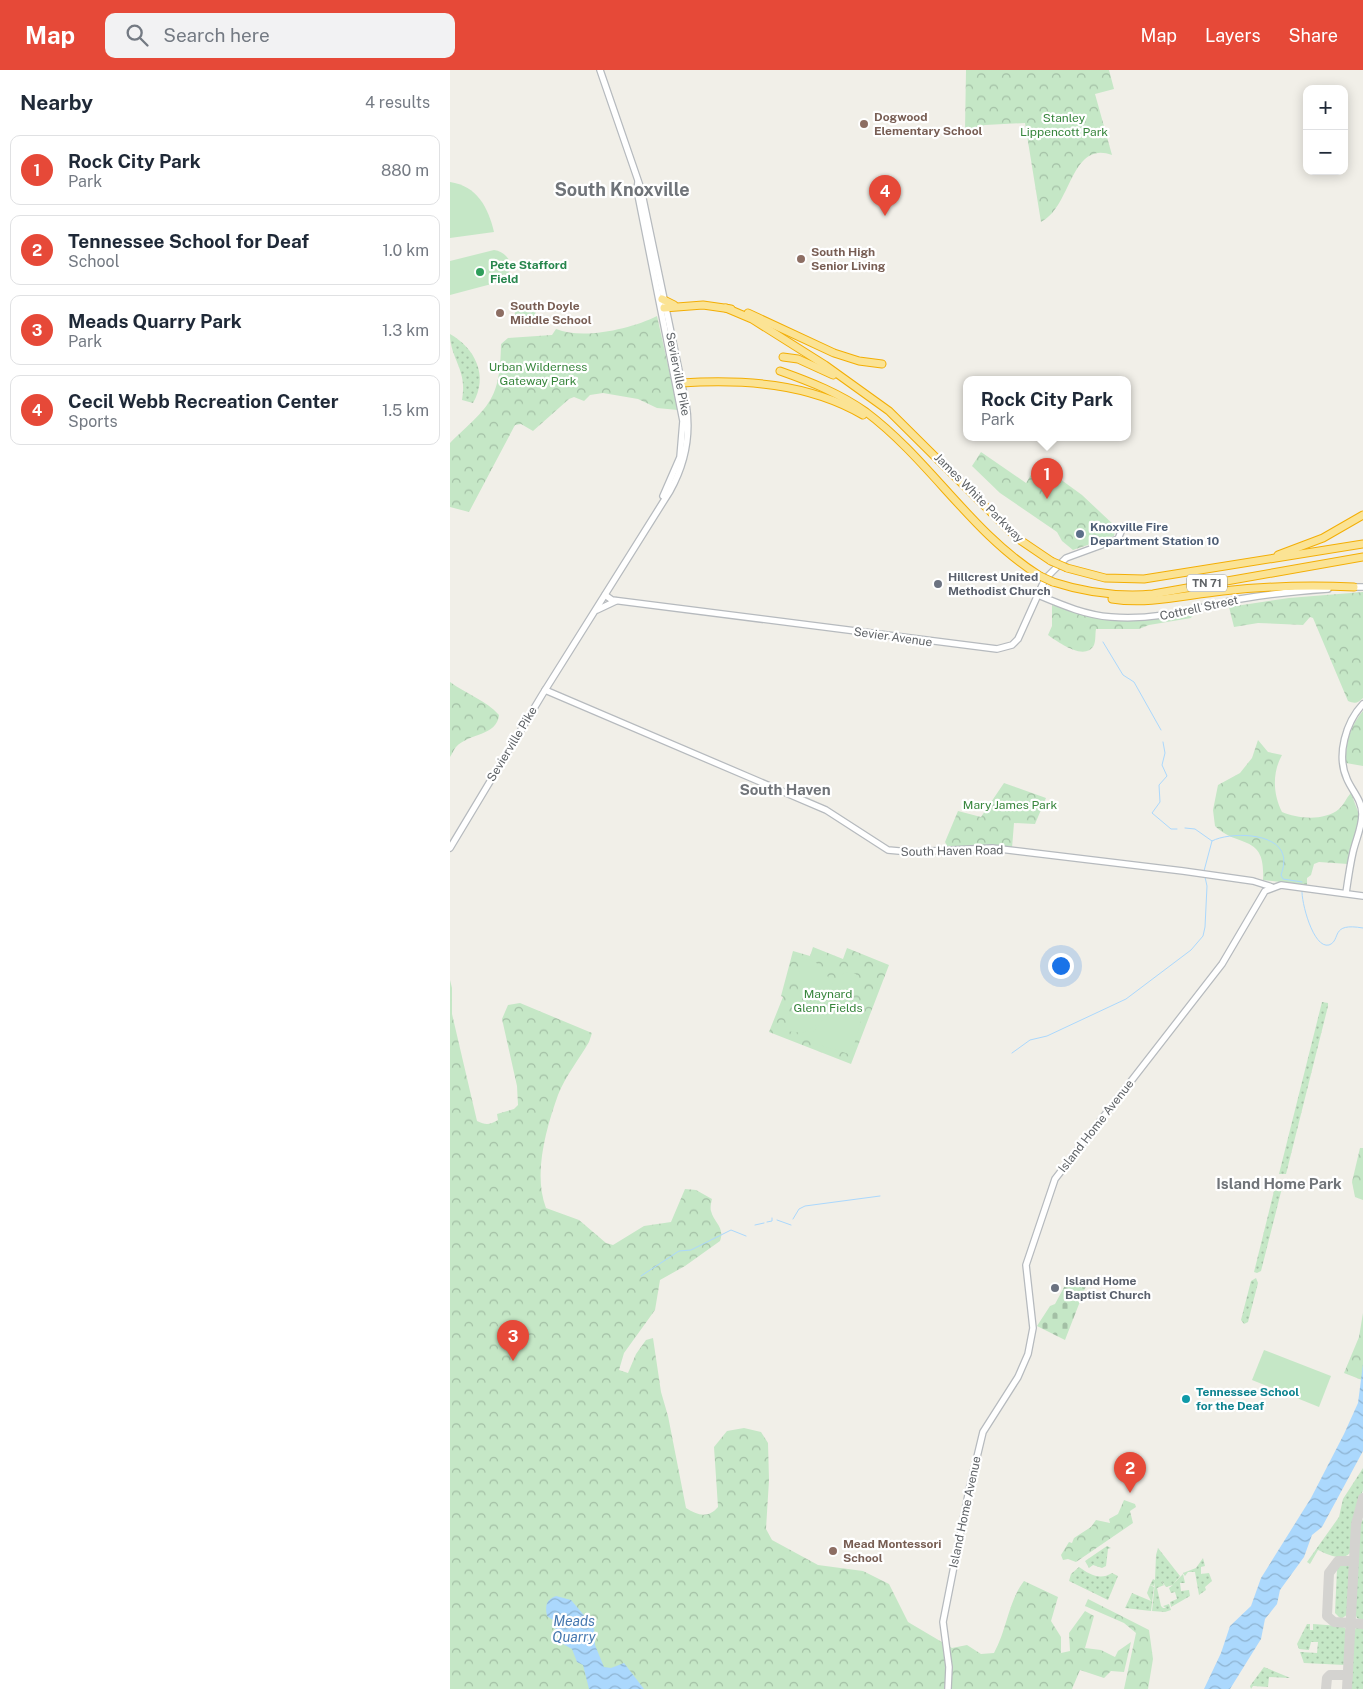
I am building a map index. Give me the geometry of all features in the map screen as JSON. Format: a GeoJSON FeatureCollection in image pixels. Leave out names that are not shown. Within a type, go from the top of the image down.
{"type":"FeatureCollection","features":[{"type":"Feature","properties":{"kind":"highway"},"geometry":{"type":"LineString","coordinates":[[662,300],[673,305],[682,306]]}},
{"type":"Feature","properties":{"kind":"highway"},"geometry":{"type":"LineString","coordinates":[[662,309],[703,305],[726,308],[756,316],[844,357],[882,364]]}},
{"type":"Feature","properties":{"kind":"highway"},"geometry":{"type":"LineString","coordinates":[[726,308],[752,319],[825,365],[874,400]]}},
{"type":"Feature","properties":{"kind":"highway"},"geometry":{"type":"LineString","coordinates":[[783,357],[798,359],[824,370],[874,400]]}},
{"type":"Feature","properties":{"kind":"highway"},"geometry":{"type":"LineString","coordinates":[[780,372],[824,388],[846,399],[877,421],[892,436]]}},
{"type":"Feature","properties":{"kind":"highway"},"geometry":{"type":"LineString","coordinates":[[679,384],[730,381],[792,389],[844,405],[892,436]]}},
{"type":"Feature","properties":{"kind":"highway","name":"James White Parkway"},"geometry":{"type":"LineString","coordinates":[[874,400],[915,435],[1017,538],[1051,561],[1096,577],[1129,580],[1157,578],[1363,544]]}},
{"type":"Feature","properties":{"kind":"highway","name":"James White Parkway"},"geometry":{"type":"LineString","coordinates":[[892,436],[1011,555],[1040,576],[1075,589],[1126,596],[1153,594],[1363,558]]}},
{"type":"Feature","properties":{"kind":"highway"},"geometry":{"type":"LineString","coordinates":[[1255,562],[1306,546],[1363,515]]}},
{"type":"Feature","properties":{"kind":"highway"},"geometry":{"type":"LineString","coordinates":[[1075,589],[1108,598],[1145,602],[1304,584],[1354,587]]}},
{"type":"Feature","properties":{"kind":"street"},"geometry":{"type":"LineString","coordinates":[[600,70],[638,182]]}},
{"type":"Feature","properties":{"kind":"street","name":"Sevierville Pike"},"geometry":{"type":"LineString","coordinates":[[638,182],[662,300],[662,309]]}},
{"type":"Feature","properties":{"kind":"street","name":"Sevierville Pike"},"geometry":{"type":"LineString","coordinates":[[638,182],[637,190],[662,309],[680,373],[679,384],[682,409],[683,434],[677,467],[656,512]]}},
{"type":"Feature","properties":{"kind":"street","name":"Sevierville Pike"},"geometry":{"type":"LineString","coordinates":[[450,848],[677,476],[687,445],[687,413],[673,366],[668,332]]}},
{"type":"Feature","properties":{"kind":"street","name":"Sevier Avenue"},"geometry":{"type":"LineString","coordinates":[[605,595],[617,601],[989,650],[1007,647],[1018,639],[1045,579],[1066,558],[1118,539],[1123,527]]}},
{"type":"Feature","properties":{"kind":"street","name":"Cottrell Street"},"geometry":{"type":"LineString","coordinates":[[1038,595],[1081,612],[1110,617],[1142,618],[1165,616],[1241,599],[1289,592],[1363,587]]}},
{"type":"Feature","properties":{"kind":"street"},"geometry":{"type":"LineString","coordinates":[[596,611],[606,604],[617,601]]}},
{"type":"Feature","properties":{"kind":"street","name":"South Haven Road"},"geometry":{"type":"LineString","coordinates":[[546,690],[826,810],[888,850],[910,852],[992,848],[1182,871],[1252,881],[1272,887]]}},
{"type":"Feature","properties":{"kind":"street"},"geometry":{"type":"LineString","coordinates":[[1346,893],[1352,856],[1362,818],[1360,803],[1346,778],[1343,764],[1345,736],[1356,712],[1363,704]]}},
{"type":"Feature","properties":{"kind":"street"},"geometry":{"type":"LineString","coordinates":[[1272,887],[1289,886],[1363,896]]}},
{"type":"Feature","properties":{"kind":"street","name":"Island Home Avenue"},"geometry":{"type":"LineString","coordinates":[[948,1689],[949,1666],[943,1622],[968,1490],[983,1432],[1018,1377],[1028,1354],[1033,1328],[1026,1265],[1054,1182],[1064,1166],[1222,964],[1262,894],[1272,887]]}},
{"type":"Feature","properties":{"kind":"green space","name":"Stanley Lippencott Park"},"geometry":{"type":"Polygon","coordinates":[[[966,70],[1109,70],[1114,89],[1095,94],[1112,155],[1098,153],[1088,157],[1072,177],[1059,203],[1051,214],[1041,222],[1025,123],[985,125],[965,130],[966,70]]]}},
{"type":"Feature","properties":{"kind":"green space"},"geometry":{"type":"Polygon","coordinates":[[[450,182],[467,188],[480,199],[485,206],[494,232],[450,238],[450,182]]]}},
{"type":"Feature","properties":{"kind":"green space","name":"Pete Stafford Field"},"geometry":{"type":"Polygon","coordinates":[[[494,250],[505,255],[508,259],[510,269],[508,274],[499,282],[450,295],[450,261],[494,250]]]}},
{"type":"Feature","properties":{"kind":"green space"},"geometry":{"type":"Polygon","coordinates":[[[518,305],[536,311],[531,327],[512,321],[518,305]]]}},
{"type":"Feature","properties":{"kind":"green space","name":"Urban Wilderness Gateway Park"},"geometry":{"type":"Polygon","coordinates":[[[657,316],[678,410],[657,408],[638,399],[603,393],[590,395],[584,401],[574,397],[569,399],[533,431],[521,424],[515,425],[469,512],[450,507],[450,443],[474,420],[490,401],[498,379],[501,344],[508,338],[552,335],[556,329],[580,333],[607,332],[634,325],[657,316]]]}},
{"type":"Feature","properties":{"kind":"green space"},"geometry":{"type":"Polygon","coordinates":[[[450,334],[466,347],[477,364],[480,383],[473,403],[462,400],[463,381],[453,351],[450,334]]]}},
{"type":"Feature","properties":{"kind":"green space"},"geometry":{"type":"Polygon","coordinates":[[[981,452],[1026,483],[1038,463],[1082,495],[1116,527],[1114,536],[1073,550],[1062,541],[1057,532],[1000,493],[972,466],[981,452]]]}},
{"type":"Feature","properties":{"kind":"green space"},"geometry":{"type":"Polygon","coordinates":[[[1363,592],[1363,698],[1356,702],[1348,701],[1313,618],[1310,617],[1303,625],[1258,623],[1234,627],[1229,607],[1289,598],[1363,592]]]}},
{"type":"Feature","properties":{"kind":"green space"},"geometry":{"type":"Polygon","coordinates":[[[1052,605],[1106,618],[1139,619],[1193,614],[1191,618],[1149,625],[1139,629],[1096,629],[1094,645],[1090,650],[1084,652],[1071,649],[1048,635],[1052,626],[1052,605]]]}},
{"type":"Feature","properties":{"kind":"green space"},"geometry":{"type":"Polygon","coordinates":[[[450,682],[488,705],[499,715],[493,727],[461,742],[450,757],[450,682]]]}},
{"type":"Feature","properties":{"kind":"green space"},"geometry":{"type":"Polygon","coordinates":[[[1363,711],[1363,766],[1346,763],[1346,756],[1352,729],[1363,711]]]}},
{"type":"Feature","properties":{"kind":"green space"},"geometry":{"type":"Polygon","coordinates":[[[1258,740],[1268,752],[1282,755],[1275,776],[1275,791],[1282,812],[1311,818],[1326,816],[1339,809],[1351,793],[1360,817],[1348,864],[1319,862],[1314,864],[1311,875],[1307,878],[1307,885],[1263,880],[1263,865],[1260,855],[1255,848],[1233,838],[1215,826],[1213,810],[1218,785],[1240,773],[1252,758],[1258,740]]]}},
{"type":"Feature","properties":{"kind":"green space","name":"Mary James Park"},"geometry":{"type":"Polygon","coordinates":[[[1004,783],[1046,798],[1035,824],[1014,823],[1012,848],[947,846],[945,842],[958,811],[981,817],[1004,783]]]}},
{"type":"Feature","properties":{"kind":"green space","name":"Maynard Glenn Fields"},"geometry":{"type":"Polygon","coordinates":[[[813,947],[843,959],[847,948],[889,965],[851,1064],[769,1032],[783,997],[781,996],[793,951],[810,956],[813,947]]]}},
{"type":"Feature","properties":{"kind":"green space"},"geometry":{"type":"Polygon","coordinates":[[[799,958],[811,960],[820,966],[827,975],[831,986],[841,974],[856,974],[854,995],[800,991],[799,958]]]}},
{"type":"Feature","properties":{"kind":"green space"},"geometry":{"type":"Polygon","coordinates":[[[450,980],[452,988],[452,1014],[477,1121],[488,1124],[495,1122],[498,1120],[497,1114],[514,1109],[518,1105],[517,1086],[502,1019],[508,1005],[520,1003],[592,1033],[589,1042],[561,1088],[549,1122],[541,1166],[542,1195],[546,1208],[579,1220],[606,1243],[613,1245],[644,1226],[671,1222],[685,1189],[696,1190],[712,1199],[711,1210],[721,1232],[720,1241],[685,1266],[660,1280],[655,1310],[624,1353],[619,1370],[628,1373],[636,1354],[646,1340],[653,1338],[661,1392],[668,1416],[686,1508],[703,1515],[715,1511],[718,1507],[714,1447],[727,1431],[744,1428],[761,1432],[768,1443],[769,1480],[766,1529],[772,1540],[818,1565],[863,1571],[889,1584],[908,1622],[952,1648],[967,1645],[981,1654],[994,1653],[1014,1598],[1024,1581],[1058,1597],[1051,1621],[1061,1637],[1061,1653],[1070,1651],[1069,1633],[1085,1611],[1094,1616],[1085,1648],[1101,1650],[1115,1657],[1118,1651],[1131,1642],[1124,1672],[1111,1671],[1104,1678],[1080,1670],[1072,1689],[450,1689],[450,980]]]}},
{"type":"Feature","properties":{"kind":"green space"},"geometry":{"type":"Polygon","coordinates":[[[796,1000],[826,1010],[821,1022],[829,1013],[854,1011],[863,1014],[852,1052],[849,1054],[810,1042],[813,1032],[819,1024],[804,1033],[785,1031],[796,1000]]]}},
{"type":"Feature","properties":{"kind":"green space"},"geometry":{"type":"Polygon","coordinates":[[[1322,1002],[1328,1003],[1328,1006],[1286,1174],[1279,1174],[1322,1002]]]}},
{"type":"Feature","properties":{"kind":"green space","name":"Island Home Park"},"geometry":{"type":"Polygon","coordinates":[[[1360,1148],[1363,1148],[1363,1200],[1355,1197],[1352,1182],[1360,1148]]]}},
{"type":"Feature","properties":{"kind":"green space"},"geometry":{"type":"Polygon","coordinates":[[[1277,1179],[1284,1180],[1261,1271],[1257,1273],[1254,1272],[1277,1179]]]}},
{"type":"Feature","properties":{"kind":"green space"},"geometry":{"type":"Polygon","coordinates":[[[1069,1278],[1086,1286],[1065,1340],[1037,1326],[1050,1306],[1055,1304],[1069,1278]]]}},
{"type":"Feature","properties":{"kind":"green space"},"geometry":{"type":"Polygon","coordinates":[[[1256,1278],[1258,1283],[1248,1322],[1244,1324],[1241,1320],[1251,1281],[1256,1278]]]}},
{"type":"Feature","properties":{"kind":"green space"},"geometry":{"type":"Polygon","coordinates":[[[1363,1313],[1362,1380],[1344,1373],[1359,1337],[1363,1313]]]}},
{"type":"Feature","properties":{"kind":"green space"},"geometry":{"type":"Polygon","coordinates":[[[1264,1350],[1331,1376],[1319,1407],[1252,1380],[1264,1350]]]}},
{"type":"Feature","properties":{"kind":"green space"},"geometry":{"type":"Polygon","coordinates":[[[1363,1468],[1363,1490],[1355,1512],[1350,1553],[1346,1556],[1338,1557],[1318,1550],[1310,1564],[1307,1562],[1339,1517],[1343,1499],[1363,1468]]]}},
{"type":"Feature","properties":{"kind":"green space"},"geometry":{"type":"Polygon","coordinates":[[[1124,1500],[1135,1504],[1136,1507],[1130,1511],[1133,1523],[1076,1562],[1068,1559],[1063,1560],[1061,1555],[1069,1542],[1072,1543],[1074,1538],[1091,1527],[1096,1520],[1110,1523],[1109,1519],[1118,1514],[1124,1500]]]}},
{"type":"Feature","properties":{"kind":"green space"},"geometry":{"type":"Polygon","coordinates":[[[1363,1519],[1363,1621],[1357,1618],[1354,1611],[1359,1526],[1363,1519]]]}},
{"type":"Feature","properties":{"kind":"green space"},"geometry":{"type":"Polygon","coordinates":[[[1107,1546],[1111,1548],[1108,1549],[1106,1566],[1102,1568],[1093,1565],[1089,1568],[1085,1561],[1107,1546]]]}},
{"type":"Feature","properties":{"kind":"green space"},"geometry":{"type":"Polygon","coordinates":[[[1158,1548],[1180,1576],[1173,1584],[1183,1574],[1185,1583],[1180,1583],[1181,1591],[1189,1590],[1190,1596],[1171,1607],[1170,1602],[1177,1599],[1175,1592],[1171,1593],[1169,1588],[1173,1585],[1166,1587],[1161,1580],[1164,1585],[1157,1588],[1161,1606],[1166,1608],[1163,1606],[1169,1604],[1171,1610],[1165,1612],[1152,1611],[1155,1582],[1154,1586],[1150,1585],[1153,1579],[1155,1580],[1158,1548]]]}},
{"type":"Feature","properties":{"kind":"green space"},"geometry":{"type":"Polygon","coordinates":[[[1203,1558],[1205,1566],[1201,1567],[1201,1574],[1209,1573],[1212,1581],[1205,1587],[1206,1590],[1199,1595],[1195,1572],[1188,1572],[1185,1576],[1183,1573],[1196,1568],[1203,1558]]]}},
{"type":"Feature","properties":{"kind":"green space"},"geometry":{"type":"Polygon","coordinates":[[[1343,1563],[1349,1565],[1350,1571],[1348,1614],[1341,1619],[1335,1613],[1337,1569],[1343,1563]]]}},
{"type":"Feature","properties":{"kind":"green space"},"geometry":{"type":"Polygon","coordinates":[[[1079,1567],[1095,1576],[1112,1573],[1118,1576],[1108,1600],[1069,1581],[1071,1574],[1079,1567]]]}},
{"type":"Feature","properties":{"kind":"green space"},"geometry":{"type":"Polygon","coordinates":[[[1150,1585],[1154,1587],[1151,1611],[1125,1608],[1132,1593],[1151,1601],[1147,1593],[1150,1585]]]}},
{"type":"Feature","properties":{"kind":"green space"},"geometry":{"type":"Polygon","coordinates":[[[1088,1599],[1149,1630],[1153,1659],[1148,1689],[1124,1689],[1136,1633],[1124,1623],[1085,1606],[1088,1599]]]}},
{"type":"Feature","properties":{"kind":"green space"},"geometry":{"type":"Polygon","coordinates":[[[1307,1624],[1310,1624],[1310,1630],[1313,1630],[1313,1624],[1345,1628],[1347,1633],[1345,1665],[1304,1663],[1300,1652],[1317,1653],[1318,1642],[1311,1642],[1309,1650],[1299,1649],[1297,1644],[1307,1624]]]}},
{"type":"Feature","properties":{"kind":"green space"},"geometry":{"type":"Polygon","coordinates":[[[1363,1627],[1363,1689],[1350,1689],[1353,1633],[1356,1628],[1363,1627]]]}},
{"type":"Feature","properties":{"kind":"green space"},"geometry":{"type":"Polygon","coordinates":[[[1264,1667],[1290,1678],[1269,1677],[1268,1687],[1253,1686],[1251,1689],[1250,1686],[1264,1667]]]}},
{"type":"Feature","properties":{"kind":"water"},"geometry":{"type":"Polygon","coordinates":[[[1363,1364],[1363,1451],[1322,1527],[1312,1535],[1304,1557],[1280,1590],[1277,1604],[1265,1619],[1261,1639],[1230,1689],[1204,1689],[1221,1653],[1230,1626],[1251,1606],[1261,1578],[1311,1498],[1344,1434],[1358,1403],[1363,1364]]]}},
{"type":"Feature","properties":{"kind":"water","name":"Meads Quarry"},"geometry":{"type":"Polygon","coordinates":[[[556,1596],[571,1600],[594,1627],[595,1645],[604,1667],[611,1668],[624,1663],[644,1689],[589,1689],[583,1665],[577,1662],[572,1649],[563,1644],[556,1633],[554,1621],[547,1616],[547,1603],[556,1596]]]}},
{"type":"Feature","properties":{"kind":"waterway"},"geometry":{"type":"LineString","coordinates":[[1103,642],[1123,675],[1134,682],[1161,730]]}},
{"type":"Feature","properties":{"kind":"waterway"},"geometry":{"type":"LineString","coordinates":[[1163,742],[1165,753],[1162,765],[1167,776],[1159,785],[1160,802],[1152,813],[1171,829],[1177,829]]}},
{"type":"Feature","properties":{"kind":"waterway"},"geometry":{"type":"LineString","coordinates":[[1185,828],[1195,829],[1212,841],[1240,835],[1262,838],[1272,842],[1279,847],[1283,855],[1284,863],[1281,875],[1283,879],[1302,882]]}},
{"type":"Feature","properties":{"kind":"waterway"},"geometry":{"type":"LineString","coordinates":[[1204,871],[1212,841]]}},
{"type":"Feature","properties":{"kind":"waterway"},"geometry":{"type":"LineString","coordinates":[[1012,1053],[1030,1040],[1047,1036],[1126,999],[1191,950],[1203,936],[1205,927],[1207,886],[1205,877]]}},
{"type":"Feature","properties":{"kind":"waterway"},"geometry":{"type":"LineString","coordinates":[[1302,890],[1309,923],[1318,940],[1323,944],[1329,945],[1333,943],[1338,932],[1345,927],[1363,928]]}},
{"type":"Feature","properties":{"kind":"waterway"},"geometry":{"type":"LineString","coordinates":[[793,1219],[799,1209],[805,1206],[880,1196]]}},
{"type":"Feature","properties":{"kind":"waterway"},"geometry":{"type":"LineString","coordinates":[[767,1222],[772,1221],[772,1218]]}},
{"type":"Feature","properties":{"kind":"waterway"},"geometry":{"type":"LineString","coordinates":[[777,1220],[791,1225]]}},
{"type":"Feature","properties":{"kind":"waterway"},"geometry":{"type":"LineString","coordinates":[[755,1225],[764,1223]]}},
{"type":"Feature","properties":{"kind":"waterway"},"geometry":{"type":"LineString","coordinates":[[641,1276],[679,1251],[691,1250],[731,1230],[746,1236]]}},
{"type":"Feature","properties":{"kind":"taxiway"},"geometry":{"type":"LineString","coordinates":[[1347,1689],[1356,1524],[1363,1498]]}},
{"type":"Feature","properties":{"kind":"taxiway"},"geometry":{"type":"LineString","coordinates":[[1354,1561],[1338,1561],[1329,1573],[1327,1616],[1334,1622],[1363,1624]]}},
{"type":"Feature","properties":{"kind":"taxiway"},"geometry":{"type":"LineString","coordinates":[[1326,1689],[1327,1678],[1330,1675],[1348,1675]]}},
{"type":"Feature","properties":{"kind":"place","name":"Dogwood Elementary School"},"geometry":{"type":"Point","coordinates":[864,124]}},
{"type":"Feature","properties":{"kind":"place","name":"Cecil Webb Recreation Center"},"geometry":{"type":"Point","coordinates":[885,216]}},
{"type":"Feature","properties":{"kind":"place","name":"South High Senior Living"},"geometry":{"type":"Point","coordinates":[801,259]}},
{"type":"Feature","properties":{"kind":"place","name":"Pete Stafford Field"},"geometry":{"type":"Point","coordinates":[480,272]}},
{"type":"Feature","properties":{"kind":"place","name":"South Doyle Middle School"},"geometry":{"type":"Point","coordinates":[500,313]}},
{"type":"Feature","properties":{"kind":"place","name":"Rock City Park"},"geometry":{"type":"Point","coordinates":[1047,499]}},
{"type":"Feature","properties":{"kind":"place","name":"Knoxville Fire Department Station 10"},"geometry":{"type":"Point","coordinates":[1080,534]}},
{"type":"Feature","properties":{"kind":"place","name":"Hillcrest United Methodist Church"},"geometry":{"type":"Point","coordinates":[938,584]}},
{"type":"Feature","properties":{"kind":"place","name":"Island Home Baptist Church"},"geometry":{"type":"Point","coordinates":[1055,1288]}},
{"type":"Feature","properties":{"kind":"place","name":"Meads Quarry Park"},"geometry":{"type":"Point","coordinates":[513,1361]}},
{"type":"Feature","properties":{"kind":"place","name":"Tennessee School for the Deaf"},"geometry":{"type":"Point","coordinates":[1186,1399]}},
{"type":"Feature","properties":{"kind":"place","name":"Tennessee School for Deaf"},"geometry":{"type":"Point","coordinates":[1130,1493]}},
{"type":"Feature","properties":{"kind":"place","name":"Mead Montessori School"},"geometry":{"type":"Point","coordinates":[833,1551]}},
{"type":"Feature","properties":{"kind":"district","name":"South Knoxville"},"geometry":{"type":"Point","coordinates":[622,190]}},
{"type":"Feature","properties":{"kind":"district","name":"South Haven"},"geometry":{"type":"Point","coordinates":[785,790]}},
{"type":"Feature","properties":{"kind":"district","name":"Island Home Park"},"geometry":{"type":"Point","coordinates":[1279,1184]}}]}
